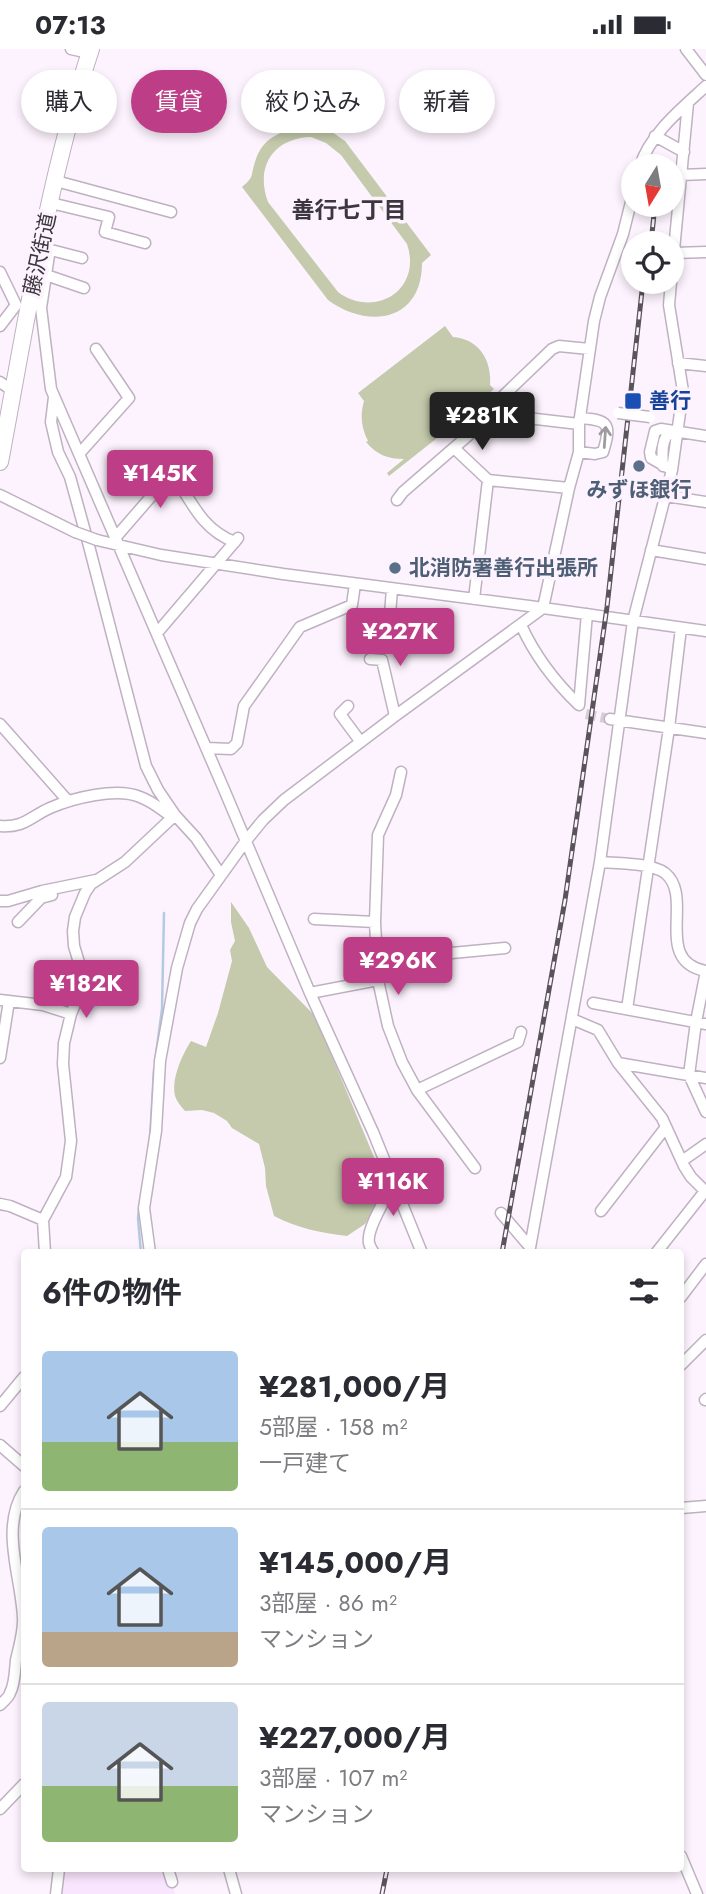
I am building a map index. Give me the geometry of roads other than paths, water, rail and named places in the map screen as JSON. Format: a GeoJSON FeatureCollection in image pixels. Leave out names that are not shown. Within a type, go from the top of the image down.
{"type":"FeatureCollection","features":[{"type":"Feature","properties":{"kind":"highway","name":"藤沢街道"},"geometry":{"type":"LineString","coordinates":[[0,462],[7,387],[23,306],[44,254],[55,181],[90,51]]}},
{"type":"Feature","properties":{"kind":"street"},"geometry":{"type":"LineString","coordinates":[[71,49],[90,51]]}},
{"type":"Feature","properties":{"kind":"street"},"geometry":{"type":"LineString","coordinates":[[686,49],[706,75]]}},
{"type":"Feature","properties":{"kind":"street"},"geometry":{"type":"LineString","coordinates":[[644,154],[655,137],[706,86]]}},
{"type":"Feature","properties":{"kind":"street"},"geometry":{"type":"LineString","coordinates":[[655,137],[684,152],[688,103]]}},
{"type":"Feature","properties":{"kind":"street"},"geometry":{"type":"LineString","coordinates":[[684,175],[706,174]]}},
{"type":"Feature","properties":{"kind":"street"},"geometry":{"type":"LineString","coordinates":[[55,181],[171,212]]}},
{"type":"Feature","properties":{"kind":"street"},"geometry":{"type":"LineString","coordinates":[[51,203],[109,217],[105,232],[145,243]]}},
{"type":"Feature","properties":{"kind":"street"},"geometry":{"type":"LineString","coordinates":[[149,1249],[144,1208],[156,1131],[157,1088],[163,1039],[177,968],[190,923],[245,842],[284,800],[542,608],[579,452],[579,421],[589,349],[600,297],[627,217]]}},
{"type":"Feature","properties":{"kind":"street"},"geometry":{"type":"LineString","coordinates":[[82,258],[51,250],[44,254],[46,275],[41,308],[51,389],[310,993],[373,1132],[420,1249]]}},
{"type":"Feature","properties":{"kind":"street"},"geometry":{"type":"LineString","coordinates":[[684,253],[706,252]]}},
{"type":"Feature","properties":{"kind":"street"},"geometry":{"type":"LineString","coordinates":[[0,272],[23,306],[0,325]]}},
{"type":"Feature","properties":{"kind":"street"},"geometry":{"type":"LineString","coordinates":[[46,275],[84,288]]}},
{"type":"Feature","properties":{"kind":"street"},"geometry":{"type":"LineString","coordinates":[[530,1249],[600,862],[614,720],[633,621],[666,496],[668,468],[683,391],[669,305],[670,294]]}},
{"type":"Feature","properties":{"kind":"street"},"geometry":{"type":"LineString","coordinates":[[397,500],[493,414],[500,399],[552,349],[559,346],[589,349]]}},
{"type":"Feature","properties":{"kind":"street"},"geometry":{"type":"LineString","coordinates":[[79,454],[129,398],[96,349]]}},
{"type":"Feature","properties":{"kind":"street"},"geometry":{"type":"LineString","coordinates":[[678,363],[706,366]]}},
{"type":"Feature","properties":{"kind":"street"},"geometry":{"type":"LineString","coordinates":[[54,397],[51,422],[58,452],[70,477],[86,534],[146,766],[174,816],[196,838],[221,875]]}},
{"type":"Feature","properties":{"kind":"street"},"geometry":{"type":"LineString","coordinates":[[618,413],[650,417]]}},
{"type":"Feature","properties":{"kind":"street"},"geometry":{"type":"LineString","coordinates":[[493,414],[603,421],[607,429],[603,452],[579,452]]}},
{"type":"Feature","properties":{"kind":"street"},"geometry":{"type":"LineString","coordinates":[[668,468],[651,458],[652,436],[655,431],[661,429],[706,436]]}},
{"type":"Feature","properties":{"kind":"street"},"geometry":{"type":"LineString","coordinates":[[454,448],[488,480],[569,488]]}},
{"type":"Feature","properties":{"kind":"street"},"geometry":{"type":"LineString","coordinates":[[117,541],[181,462]]}},
{"type":"Feature","properties":{"kind":"street"},"geometry":{"type":"LineString","coordinates":[[157,633],[237,540],[221,537],[207,526],[172,473]]}},
{"type":"Feature","properties":{"kind":"street"},"geometry":{"type":"LineString","coordinates":[[474,599],[488,480]]}},
{"type":"Feature","properties":{"kind":"street"},"geometry":{"type":"LineString","coordinates":[[0,495],[75,532],[97,540],[117,541],[161,555],[706,631]]}},
{"type":"Feature","properties":{"kind":"street"},"geometry":{"type":"LineString","coordinates":[[666,496],[706,502]]}},
{"type":"Feature","properties":{"kind":"street"},"geometry":{"type":"LineString","coordinates":[[651,550],[706,559]]}},
{"type":"Feature","properties":{"kind":"street"},"geometry":{"type":"LineString","coordinates":[[206,748],[231,749],[237,743],[244,706],[300,627],[352,605],[355,583]]}},
{"type":"Feature","properties":{"kind":"street"},"geometry":{"type":"LineString","coordinates":[[389,627],[392,589]]}},
{"type":"Feature","properties":{"kind":"street"},"geometry":{"type":"LineString","coordinates":[[521,625],[529,643],[557,683],[582,709],[587,614]]}},
{"type":"Feature","properties":{"kind":"street"},"geometry":{"type":"LineString","coordinates":[[627,1009],[669,728],[681,628]]}},
{"type":"Feature","properties":{"kind":"street"},"geometry":{"type":"LineString","coordinates":[[370,659],[382,660],[395,716]]}},
{"type":"Feature","properties":{"kind":"street"},"geometry":{"type":"LineString","coordinates":[[348,706],[340,714],[360,741]]}},
{"type":"Feature","properties":{"kind":"street"},"geometry":{"type":"LineString","coordinates":[[614,720],[706,734]]}},
{"type":"Feature","properties":{"kind":"street"},"geometry":{"type":"LineString","coordinates":[[0,724],[68,801]]}},
{"type":"Feature","properties":{"kind":"street"},"geometry":{"type":"LineString","coordinates":[[401,772],[396,795],[378,835],[375,922],[378,980],[388,1026],[402,1062],[417,1090],[475,1168]]}},
{"type":"Feature","properties":{"kind":"street"},"geometry":{"type":"LineString","coordinates":[[0,826],[24,824],[68,801],[115,793],[129,793],[145,799],[174,816]]}},
{"type":"Feature","properties":{"kind":"street"},"geometry":{"type":"LineString","coordinates":[[18,922],[41,898],[92,883],[125,862],[174,816]]}},
{"type":"Feature","properties":{"kind":"street"},"geometry":{"type":"LineString","coordinates":[[600,862],[649,867],[663,872],[677,893],[678,946],[694,968],[706,971],[701,1023],[689,1075],[706,1112]]}},
{"type":"Feature","properties":{"kind":"street"},"geometry":{"type":"LineString","coordinates":[[0,901],[92,883]]}},
{"type":"Feature","properties":{"kind":"street"},"geometry":{"type":"LineString","coordinates":[[45,1249],[43,1220],[66,1177],[70,1153],[63,1064],[64,1043],[82,980],[73,931],[75,917],[92,883]]}},
{"type":"Feature","properties":{"kind":"street"},"geometry":{"type":"LineString","coordinates":[[314,919],[375,922]]}},
{"type":"Feature","properties":{"kind":"street"},"geometry":{"type":"LineString","coordinates":[[377,960],[505,948]]}},
{"type":"Feature","properties":{"kind":"street"},"geometry":{"type":"LineString","coordinates":[[81,969],[130,983]]}},
{"type":"Feature","properties":{"kind":"street"},"geometry":{"type":"LineString","coordinates":[[310,993],[378,980]]}},
{"type":"Feature","properties":{"kind":"street"},"geometry":{"type":"LineString","coordinates":[[0,1058],[4,1001],[43,1005],[71,1014]]}},
{"type":"Feature","properties":{"kind":"street"},"geometry":{"type":"LineString","coordinates":[[593,1003],[701,1023]]}},
{"type":"Feature","properties":{"kind":"street"},"geometry":{"type":"LineString","coordinates":[[572,1019],[598,1030],[618,1063],[656,1108],[691,1177],[706,1191],[659,1249]]}},
{"type":"Feature","properties":{"kind":"street"},"geometry":{"type":"LineString","coordinates":[[417,1090],[518,1042],[521,1032]]}},
{"type":"Feature","properties":{"kind":"street"},"geometry":{"type":"LineString","coordinates":[[618,1063],[706,1078]]}},
{"type":"Feature","properties":{"kind":"street"},"geometry":{"type":"LineString","coordinates":[[601,1211],[666,1127]]}},
{"type":"Feature","properties":{"kind":"street"},"geometry":{"type":"LineString","coordinates":[[682,1161],[706,1144]]}},
{"type":"Feature","properties":{"kind":"street"},"geometry":{"type":"LineString","coordinates":[[372,1249],[368,1239],[393,1185]]}},
{"type":"Feature","properties":{"kind":"street"},"geometry":{"type":"LineString","coordinates":[[0,1204],[43,1220]]}},
{"type":"Feature","properties":{"kind":"street"},"geometry":{"type":"LineString","coordinates":[[501,1213],[529,1249]]}},
{"type":"Feature","properties":{"kind":"street"},"geometry":{"type":"LineString","coordinates":[[684,1293],[706,1265]]}},
{"type":"Feature","properties":{"kind":"street"},"geometry":{"type":"LineString","coordinates":[[684,1362],[706,1340]]}},
{"type":"Feature","properties":{"kind":"street"},"geometry":{"type":"LineString","coordinates":[[0,1406],[21,1381]]}},
{"type":"Feature","properties":{"kind":"street"},"geometry":{"type":"LineString","coordinates":[[0,1445],[21,1463]]}},
{"type":"Feature","properties":{"kind":"street"},"geometry":{"type":"LineString","coordinates":[[21,1495],[12,1514],[11,1532],[11,1556],[21,1598]]}},
{"type":"Feature","properties":{"kind":"street"},"geometry":{"type":"LineString","coordinates":[[684,1508],[706,1506]]}},
{"type":"Feature","properties":{"kind":"street"},"geometry":{"type":"LineString","coordinates":[[0,1705],[10,1693],[21,1632]]}},
{"type":"Feature","properties":{"kind":"street"},"geometry":{"type":"LineString","coordinates":[[0,1809],[21,1787]]}},
{"type":"Feature","properties":{"kind":"street"},"geometry":{"type":"LineString","coordinates":[[684,1863],[697,1894]]}},
{"type":"Feature","properties":{"kind":"street"},"geometry":{"type":"LineString","coordinates":[[56,1894],[59,1872]]}},
{"type":"Feature","properties":{"kind":"street"},"geometry":{"type":"LineString","coordinates":[[168,1872],[172,1882]]}},
{"type":"Feature","properties":{"kind":"street"},"geometry":{"type":"LineString","coordinates":[[230,1872],[236,1894]]}},
{"type":"Feature","properties":{"kind":"waterway"},"geometry":{"type":"LineString","coordinates":[[155,1062],[162,1009],[164,913]]}},
{"type":"Feature","properties":{"kind":"waterway"},"geometry":{"type":"LineString","coordinates":[[150,1139],[154,1069]]}},
{"type":"Feature","properties":{"kind":"waterway"},"geometry":{"type":"LineString","coordinates":[[139,1208],[141,1249]]}},
{"type":"Feature","properties":{"kind":"tunnel"},"geometry":{"type":"LineString","coordinates":[[586,714],[610,719]]}},
{"type":"Feature","properties":{"kind":"railway"},"geometry":{"type":"LineString","coordinates":[[652,231],[654,217]]}},
{"type":"Feature","properties":{"kind":"railway"},"geometry":{"type":"LineString","coordinates":[[503,1249],[565,900],[607,607],[642,294]]}},
{"type":"Feature","properties":{"kind":"railway"},"geometry":{"type":"LineString","coordinates":[[382,1894],[386,1872]]}},
{"type":"Feature","properties":{"kind":"place","name":"善行"},"geometry":{"type":"Point","coordinates":[633,401]}},
{"type":"Feature","properties":{"kind":"place","name":"みずほ銀行"},"geometry":{"type":"Point","coordinates":[639,466]}},
{"type":"Feature","properties":{"kind":"place","name":"北消防署善行出張所"},"geometry":{"type":"Point","coordinates":[395,568]}},
{"type":"Feature","properties":{"kind":"district","name":"善行七丁目"},"geometry":{"type":"Point","coordinates":[349,210]}}]}
